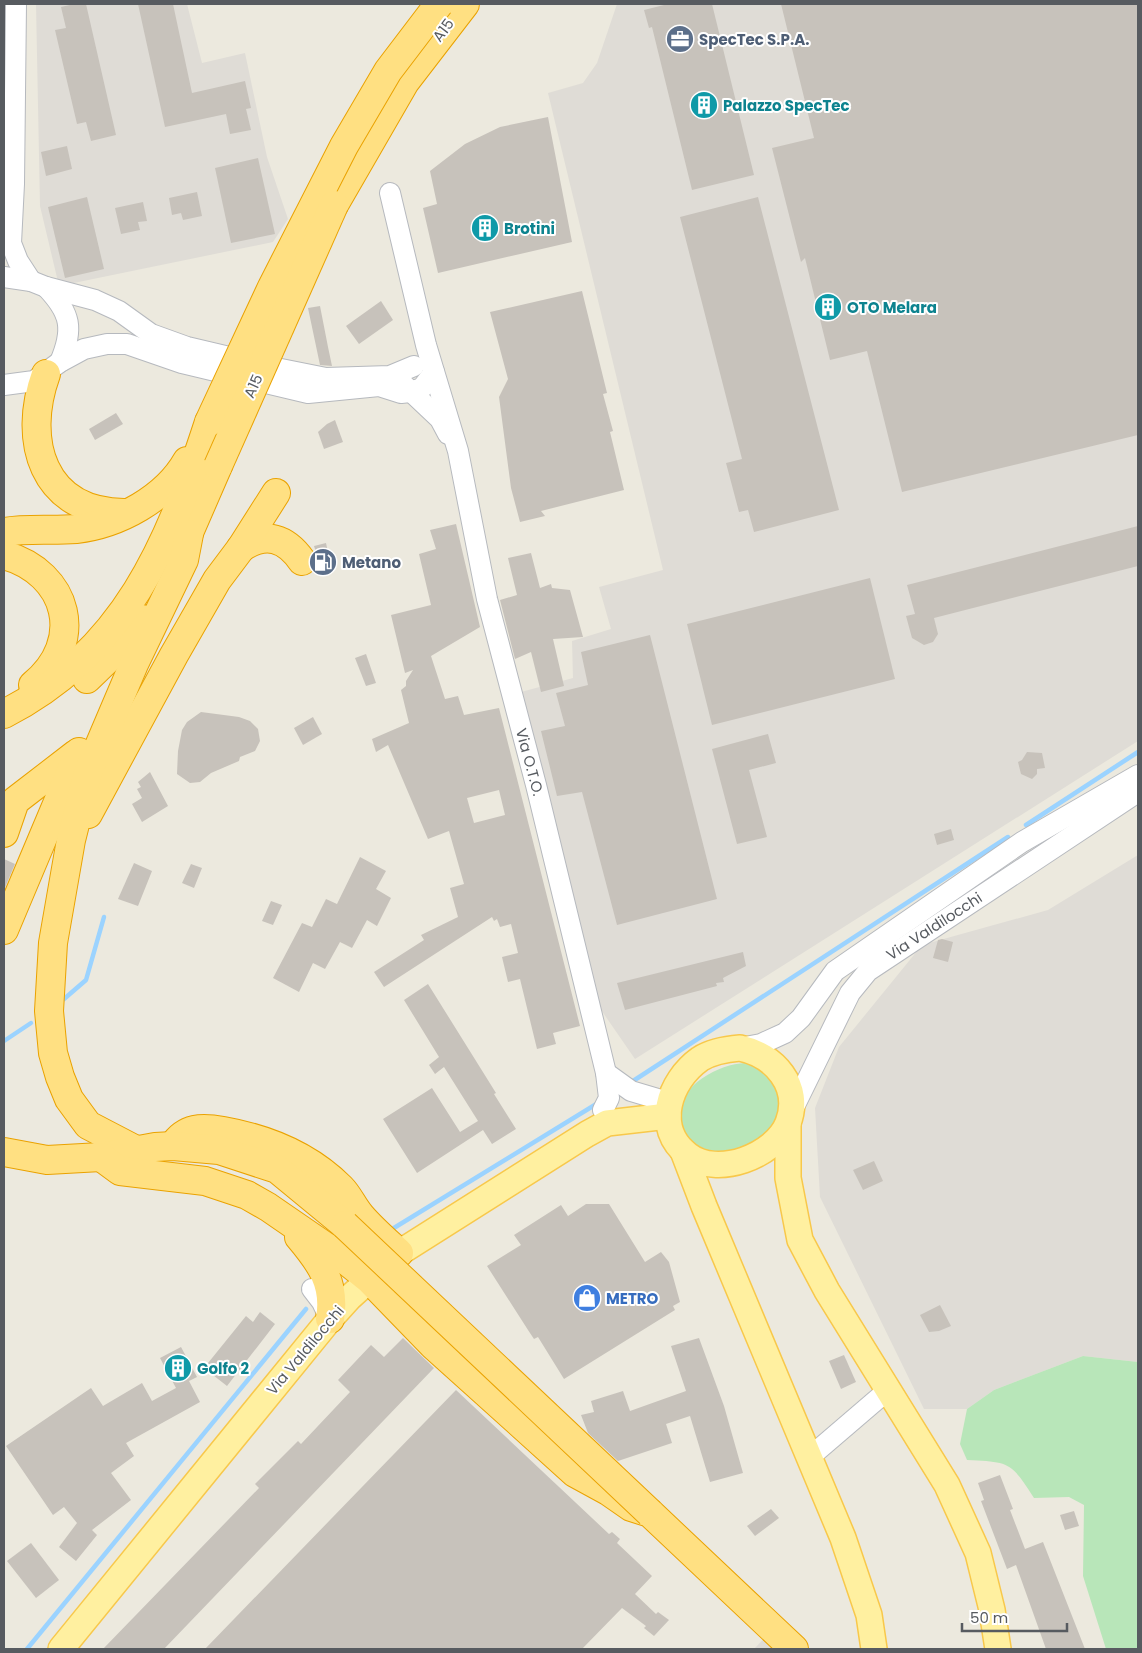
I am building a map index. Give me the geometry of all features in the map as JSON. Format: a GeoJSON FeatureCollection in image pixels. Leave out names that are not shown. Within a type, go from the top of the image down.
{"type":"FeatureCollection","features":[{"type":"Feature","properties":{"kind":"highway","name":"A15"},"geometry":{"type":"LineString","coordinates":[[4,732],[29,720],[66,696],[116,651],[162,590],[189,534],[209,422],[272,287],[344,146],[388,71],[439,4]]}},
{"type":"Feature","properties":{"kind":"highway","name":"A15"},"geometry":{"type":"LineString","coordinates":[[4,714],[37,696],[60,680],[121,617],[143,584],[200,464],[334,205],[405,82],[465,4]]}},
{"type":"Feature","properties":{"kind":"highway"},"geometry":{"type":"LineString","coordinates":[[53,368],[35,426],[37,447],[44,467],[62,496],[90,508],[107,512],[128,513]]}},
{"type":"Feature","properties":{"kind":"highway"},"geometry":{"type":"LineString","coordinates":[[4,532],[21,529],[77,529],[105,523],[128,513],[159,495],[180,473],[200,464]]}},
{"type":"Feature","properties":{"kind":"highway"},"geometry":{"type":"LineString","coordinates":[[64,876],[83,822],[174,655],[217,580],[242,548],[276,492]]}},
{"type":"Feature","properties":{"kind":"highway"},"geometry":{"type":"LineString","coordinates":[[136,1150],[88,1125],[69,1099],[56,1065],[49,1011],[53,943],[64,876],[88,772],[134,664],[184,560],[189,534]]}},
{"type":"Feature","properties":{"kind":"highway"},"geometry":{"type":"LineString","coordinates":[[242,548],[251,542],[263,538],[277,540],[292,547],[302,561]]}},
{"type":"Feature","properties":{"kind":"highway"},"geometry":{"type":"LineString","coordinates":[[4,555],[23,561],[39,571],[55,588],[65,621],[60,648],[43,676],[4,704]]}},
{"type":"Feature","properties":{"kind":"highway"},"geometry":{"type":"LineString","coordinates":[[4,930],[79,751],[134,664]]}},
{"type":"Feature","properties":{"kind":"highway"},"geometry":{"type":"LineString","coordinates":[[4,857],[9,809],[79,751]]}},
{"type":"Feature","properties":{"kind":"highway"},"geometry":{"type":"LineString","coordinates":[[173,1146],[179,1137],[190,1130],[208,1128],[252,1136],[292,1152],[342,1189],[360,1216],[399,1253]]}},
{"type":"Feature","properties":{"kind":"highway"},"geometry":{"type":"LineString","coordinates":[[4,1152],[46,1160],[89,1158],[173,1146],[219,1150],[277,1169],[344,1225],[794,1649]]}},
{"type":"Feature","properties":{"kind":"highway"},"geometry":{"type":"LineString","coordinates":[[4,1169],[50,1172],[89,1158],[120,1171],[188,1178],[233,1190],[260,1202],[348,1262],[369,1279],[433,1346],[575,1473],[608,1490],[631,1507],[650,1513]]}},
{"type":"Feature","properties":{"kind":"highway"},"geometry":{"type":"LineString","coordinates":[[282,1217],[310,1250],[322,1268],[332,1294],[321,1303]]}},
{"type":"Feature","properties":{"kind":"main road"},"geometry":{"type":"LineString","coordinates":[[874,1649],[869,1615],[858,1581],[810,1456],[681,1148],[670,1129],[668,1109],[675,1085],[686,1070],[701,1058],[720,1051],[740,1048],[762,1055],[774,1063],[782,1073],[790,1092],[788,1178],[800,1240],[827,1290],[947,1485],[978,1553],[992,1610],[998,1649]]}},
{"type":"Feature","properties":{"kind":"main road"},"geometry":{"type":"LineString","coordinates":[[518,1177],[607,1123],[668,1109]]}},
{"type":"Feature","properties":{"kind":"main road","name":"Via Valdilocchi"},"geometry":{"type":"LineString","coordinates":[[61,1649],[321,1303],[369,1279],[399,1253],[518,1177],[531,1158],[603,1110]]}},
{"type":"Feature","properties":{"kind":"main road"},"geometry":{"type":"LineString","coordinates":[[631,1119],[681,1148],[700,1162],[733,1164],[765,1148],[781,1134],[789,1119]]}},
{"type":"Feature","properties":{"kind":"street"},"geometry":{"type":"LineString","coordinates":[[4,228],[14,184],[16,4]]}},
{"type":"Feature","properties":{"kind":"street","name":"Via O.T.O."},"geometry":{"type":"LineString","coordinates":[[390,193],[426,346],[445,403],[458,451],[487,599],[536,785],[606,1073],[609,1098],[603,1110]]}},
{"type":"Feature","properties":{"kind":"street"},"geometry":{"type":"LineString","coordinates":[[7,210],[11,243],[18,261],[39,284],[57,299],[68,319],[69,340],[53,368]]}},
{"type":"Feature","properties":{"kind":"street"},"geometry":{"type":"LineString","coordinates":[[4,277],[39,284],[95,300],[119,311],[150,334],[187,347],[276,368],[326,378],[390,376],[414,366]]}},
{"type":"Feature","properties":{"kind":"street"},"geometry":{"type":"LineString","coordinates":[[4,385],[34,381],[84,349],[107,344],[127,344],[182,363],[308,393],[379,386],[401,393],[410,392],[422,388],[434,372]]}},
{"type":"Feature","properties":{"kind":"street"},"geometry":{"type":"LineString","coordinates":[[410,392],[414,366],[426,346]]}},
{"type":"Feature","properties":{"kind":"street","name":"Via O.T.O."},"geometry":{"type":"LineString","coordinates":[[390,376],[400,381],[440,419],[458,451]]}},
{"type":"Feature","properties":{"kind":"street","name":"Via Valdilocchi"},"geometry":{"type":"LineString","coordinates":[[740,1048],[761,1044],[785,1033],[801,1018],[835,971],[1024,840],[1138,774]]}},
{"type":"Feature","properties":{"kind":"street","name":"Via Valdilocchi"},"geometry":{"type":"LineString","coordinates":[[789,1119],[850,994],[868,972],[1138,792]]}},
{"type":"Feature","properties":{"kind":"street"},"geometry":{"type":"LineString","coordinates":[[606,1073],[631,1091],[668,1109]]}},
{"type":"Feature","properties":{"kind":"street"},"geometry":{"type":"LineString","coordinates":[[810,1456],[888,1390]]}},
{"type":"Feature","properties":{"kind":"shaded area"},"geometry":{"type":"Polygon","coordinates":[[[36,4],[187,4],[202,63],[245,53],[267,157],[288,219],[273,242],[59,286],[40,206],[36,4]]]}},
{"type":"Feature","properties":{"kind":"shaded area"},"geometry":{"type":"Polygon","coordinates":[[[617,4],[1138,4],[1138,741],[635,1059],[597,1004],[521,692],[573,678],[572,641],[611,629],[599,587],[663,570],[548,93],[583,83],[597,63],[617,4]]]}},
{"type":"Feature","properties":{"kind":"shaded area"},"geometry":{"type":"Polygon","coordinates":[[[1138,855],[1138,1362],[1083,1356],[994,1390],[967,1409],[924,1409],[820,1197],[815,1108],[839,1047],[922,945],[1048,910],[1138,855]]]}},
{"type":"Feature","properties":{"kind":"shaded area"},"geometry":{"type":"Polygon","coordinates":[[[775,1627],[796,1649],[754,1649],[775,1627]]]}},
{"type":"Feature","properties":{"kind":"green space"},"geometry":{"type":"Polygon","coordinates":[[[745,1063],[764,1073],[777,1088],[781,1107],[773,1127],[763,1138],[748,1147],[732,1153],[715,1155],[697,1148],[685,1133],[679,1119],[680,1107],[685,1095],[694,1084],[719,1069],[745,1063]]]}},
{"type":"Feature","properties":{"kind":"green space"},"geometry":{"type":"Polygon","coordinates":[[[1083,1356],[1138,1362],[1138,1649],[1106,1649],[1083,1576],[1084,1505],[1069,1497],[1034,1498],[1020,1477],[1008,1466],[1001,1463],[967,1460],[960,1444],[967,1409],[994,1390],[1083,1356]]]}},
{"type":"Feature","properties":{"kind":"building"},"geometry":{"type":"Polygon","coordinates":[[[86,4],[116,135],[91,141],[86,122],[77,124],[55,30],[66,28],[61,7],[86,4]]]}},
{"type":"Feature","properties":{"kind":"building"},"geometry":{"type":"Polygon","coordinates":[[[138,4],[173,4],[192,93],[245,81],[251,108],[246,109],[251,130],[230,134],[226,114],[165,127],[138,4]]]}},
{"type":"Feature","properties":{"kind":"building","name":"Palazzo SpecTec"},"geometry":{"type":"Polygon","coordinates":[[[668,4],[712,4],[754,175],[692,190],[652,27],[649,28],[644,10],[668,4]]]}},
{"type":"Feature","properties":{"kind":"building"},"geometry":{"type":"Polygon","coordinates":[[[781,4],[1138,4],[1138,435],[902,492],[867,351],[830,360],[805,258],[801,262],[772,148],[814,138],[781,4]]]}},
{"type":"Feature","properties":{"kind":"building"},"geometry":{"type":"Polygon","coordinates":[[[548,117],[572,242],[438,273],[423,208],[437,204],[430,171],[465,144],[500,127],[548,117]]]}},
{"type":"Feature","properties":{"kind":"building"},"geometry":{"type":"Polygon","coordinates":[[[67,146],[72,169],[46,176],[41,152],[67,146]]]}},
{"type":"Feature","properties":{"kind":"building"},"geometry":{"type":"Polygon","coordinates":[[[258,158],[275,234],[231,243],[215,168],[258,158]]]}},
{"type":"Feature","properties":{"kind":"building"},"geometry":{"type":"Polygon","coordinates":[[[197,192],[202,216],[183,220],[181,213],[172,215],[169,198],[197,192]]]}},
{"type":"Feature","properties":{"kind":"building"},"geometry":{"type":"Polygon","coordinates":[[[87,197],[104,269],[65,278],[48,207],[87,197]]]}},
{"type":"Feature","properties":{"kind":"building"},"geometry":{"type":"Polygon","coordinates":[[[758,197],[839,510],[754,532],[748,510],[739,512],[726,463],[742,459],[680,217],[758,197]]]}},
{"type":"Feature","properties":{"kind":"building"},"geometry":{"type":"Polygon","coordinates":[[[143,202],[147,221],[138,222],[140,230],[121,234],[115,208],[143,202]]]}},
{"type":"Feature","properties":{"kind":"building"},"geometry":{"type":"Polygon","coordinates":[[[582,291],[607,393],[603,394],[613,431],[610,432],[624,490],[541,511],[545,516],[520,522],[511,488],[499,397],[508,379],[490,312],[582,291]]]}},
{"type":"Feature","properties":{"kind":"building"},"geometry":{"type":"Polygon","coordinates":[[[381,301],[393,320],[359,344],[346,326],[381,301]]]}},
{"type":"Feature","properties":{"kind":"building"},"geometry":{"type":"Polygon","coordinates":[[[320,306],[332,366],[320,365],[308,308],[320,306]]]}},
{"type":"Feature","properties":{"kind":"building"},"geometry":{"type":"Polygon","coordinates":[[[116,413],[123,424],[95,440],[89,429],[116,413]]]}},
{"type":"Feature","properties":{"kind":"building"},"geometry":{"type":"Polygon","coordinates":[[[335,420],[343,442],[324,449],[318,432],[335,420]]]}},
{"type":"Feature","properties":{"kind":"building"},"geometry":{"type":"Polygon","coordinates":[[[456,524],[480,627],[431,656],[445,699],[458,696],[464,715],[499,708],[580,1026],[553,1033],[556,1044],[537,1049],[520,979],[508,982],[502,957],[518,953],[511,924],[500,927],[497,919],[494,921],[492,917],[384,987],[374,972],[424,940],[421,935],[458,917],[450,888],[464,884],[449,831],[428,839],[388,745],[376,752],[372,739],[409,723],[401,690],[406,686],[406,681],[413,670],[405,673],[391,615],[431,605],[419,554],[436,549],[430,530],[456,524]],[[499,790],[467,798],[474,823],[505,815],[499,790]]]}},
{"type":"Feature","properties":{"kind":"building"},"geometry":{"type":"Polygon","coordinates":[[[1138,526],[1138,566],[934,618],[938,634],[933,642],[924,645],[912,638],[906,616],[915,614],[907,585],[1138,526]]]}},
{"type":"Feature","properties":{"kind":"building"},"geometry":{"type":"Polygon","coordinates":[[[326,543],[331,567],[321,569],[314,546],[326,543]]]}},
{"type":"Feature","properties":{"kind":"building"},"geometry":{"type":"Polygon","coordinates":[[[531,553],[540,588],[551,584],[552,588],[570,590],[583,637],[553,639],[564,686],[541,692],[531,652],[515,659],[500,600],[517,595],[508,558],[531,553]]]}},
{"type":"Feature","properties":{"kind":"building"},"geometry":{"type":"Polygon","coordinates":[[[870,578],[895,679],[712,725],[687,624],[870,578]]]}},
{"type":"Feature","properties":{"kind":"building"},"geometry":{"type":"Polygon","coordinates":[[[650,635],[717,899],[617,925],[582,792],[557,796],[541,731],[565,726],[556,693],[588,685],[581,652],[650,635]]]}},
{"type":"Feature","properties":{"kind":"building"},"geometry":{"type":"Polygon","coordinates":[[[366,654],[376,683],[366,686],[355,658],[366,654]]]}},
{"type":"Feature","properties":{"kind":"building"},"geometry":{"type":"Polygon","coordinates":[[[201,712],[239,717],[250,721],[258,729],[260,741],[255,751],[240,757],[239,761],[211,773],[200,782],[190,783],[177,774],[178,751],[182,730],[187,722],[201,712]]]}},
{"type":"Feature","properties":{"kind":"building"},"geometry":{"type":"Polygon","coordinates":[[[313,717],[322,734],[303,745],[294,728],[313,717]]]}},
{"type":"Feature","properties":{"kind":"building"},"geometry":{"type":"Polygon","coordinates":[[[768,734],[776,763],[749,770],[767,837],[737,844],[712,749],[768,734]]]}},
{"type":"Feature","properties":{"kind":"building"},"geometry":{"type":"Polygon","coordinates":[[[1027,752],[1042,753],[1045,768],[1037,769],[1037,774],[1032,779],[1021,774],[1018,762],[1022,760],[1027,752]]]}},
{"type":"Feature","properties":{"kind":"building"},"geometry":{"type":"Polygon","coordinates":[[[150,772],[168,806],[142,822],[132,804],[142,798],[137,789],[141,787],[138,782],[150,772]]]}},
{"type":"Feature","properties":{"kind":"building"},"geometry":{"type":"Polygon","coordinates":[[[951,829],[954,840],[937,845],[934,834],[951,829]]]}},
{"type":"Feature","properties":{"kind":"building"},"geometry":{"type":"Polygon","coordinates":[[[360,857],[386,871],[376,889],[391,898],[377,926],[367,920],[352,948],[340,942],[325,969],[313,963],[299,992],[273,978],[302,923],[312,927],[326,899],[337,904],[360,857]]]}},
{"type":"Feature","properties":{"kind":"building"},"geometry":{"type":"Polygon","coordinates":[[[4,859],[15,864],[4,890],[4,859]]]}},
{"type":"Feature","properties":{"kind":"building"},"geometry":{"type":"Polygon","coordinates":[[[134,863],[152,871],[138,906],[118,899],[134,863]]]}},
{"type":"Feature","properties":{"kind":"building"},"geometry":{"type":"Polygon","coordinates":[[[191,864],[202,868],[194,888],[182,883],[191,864]]]}},
{"type":"Feature","properties":{"kind":"building"},"geometry":{"type":"Polygon","coordinates":[[[271,901],[282,905],[273,925],[262,921],[271,901]]]}},
{"type":"Feature","properties":{"kind":"building"},"geometry":{"type":"Polygon","coordinates":[[[942,939],[953,942],[948,962],[933,958],[938,940],[942,939]]]}},
{"type":"Feature","properties":{"kind":"building"},"geometry":{"type":"Polygon","coordinates":[[[743,952],[746,966],[723,978],[724,982],[716,983],[717,986],[625,1010],[617,983],[743,952]]]}},
{"type":"Feature","properties":{"kind":"building"},"geometry":{"type":"Polygon","coordinates":[[[428,984],[496,1093],[494,1094],[516,1129],[492,1144],[483,1130],[417,1173],[383,1119],[432,1088],[460,1132],[478,1121],[444,1067],[435,1074],[429,1065],[439,1057],[404,1000],[428,984]]]}},
{"type":"Feature","properties":{"kind":"building"},"geometry":{"type":"Polygon","coordinates":[[[874,1161],[883,1181],[863,1190],[853,1170],[874,1161]]]}},
{"type":"Feature","properties":{"kind":"building","name":"METRO"},"geometry":{"type":"Polygon","coordinates":[[[586,1204],[609,1204],[645,1262],[661,1252],[669,1262],[680,1302],[673,1306],[675,1310],[564,1379],[538,1337],[534,1339],[487,1266],[521,1245],[514,1235],[561,1205],[568,1216],[586,1204]]]}},
{"type":"Feature","properties":{"kind":"building"},"geometry":{"type":"Polygon","coordinates":[[[940,1305],[951,1326],[939,1331],[929,1332],[920,1315],[940,1305]]]}},
{"type":"Feature","properties":{"kind":"building"},"geometry":{"type":"Polygon","coordinates":[[[260,1312],[275,1324],[227,1386],[204,1368],[246,1316],[253,1322],[260,1312]]]}},
{"type":"Feature","properties":{"kind":"building"},"geometry":{"type":"Polygon","coordinates":[[[403,1338],[434,1368],[164,1649],[103,1649],[259,1488],[255,1484],[298,1441],[301,1444],[350,1392],[338,1380],[371,1345],[384,1357],[403,1338]]]}},
{"type":"Feature","properties":{"kind":"building"},"geometry":{"type":"Polygon","coordinates":[[[699,1338],[724,1406],[743,1473],[710,1482],[690,1416],[666,1424],[672,1443],[618,1461],[588,1433],[581,1415],[594,1412],[591,1401],[623,1391],[630,1411],[686,1391],[671,1346],[699,1338]]]}},
{"type":"Feature","properties":{"kind":"building"},"geometry":{"type":"Polygon","coordinates":[[[181,1347],[197,1377],[189,1381],[200,1402],[126,1443],[134,1456],[111,1473],[131,1500],[92,1530],[97,1535],[76,1561],[59,1547],[77,1523],[64,1507],[53,1515],[6,1446],[91,1388],[103,1406],[142,1383],[152,1401],[176,1388],[160,1358],[181,1347]]]}},
{"type":"Feature","properties":{"kind":"building"},"geometry":{"type":"Polygon","coordinates":[[[844,1355],[856,1382],[841,1389],[829,1361],[844,1355]]]}},
{"type":"Feature","properties":{"kind":"building"},"geometry":{"type":"Polygon","coordinates":[[[456,1390],[609,1534],[612,1532],[620,1539],[617,1543],[652,1576],[635,1594],[656,1614],[658,1612],[669,1620],[654,1636],[644,1628],[646,1626],[622,1608],[582,1649],[205,1649],[456,1390]]]}},
{"type":"Feature","properties":{"kind":"building"},"geometry":{"type":"Polygon","coordinates":[[[1000,1475],[1013,1509],[1010,1510],[1025,1549],[1043,1542],[1085,1649],[1046,1649],[1016,1565],[1007,1569],[981,1501],[984,1500],[978,1483],[1000,1475]]]}},
{"type":"Feature","properties":{"kind":"building"},"geometry":{"type":"Polygon","coordinates":[[[771,1509],[779,1518],[755,1536],[747,1526],[771,1509]]]}},
{"type":"Feature","properties":{"kind":"building"},"geometry":{"type":"Polygon","coordinates":[[[1074,1511],[1079,1526],[1065,1530],[1060,1515],[1074,1511]]]}},
{"type":"Feature","properties":{"kind":"building"},"geometry":{"type":"Polygon","coordinates":[[[31,1543],[59,1580],[36,1598],[7,1561],[31,1543]]]}},
{"type":"Feature","properties":{"kind":"waterway"},"geometry":{"type":"LineString","coordinates":[[1026,825],[1138,752]]}},
{"type":"Feature","properties":{"kind":"waterway"},"geometry":{"type":"LineString","coordinates":[[630,1083],[1008,837]]}},
{"type":"Feature","properties":{"kind":"waterway"},"geometry":{"type":"LineString","coordinates":[[64,999],[86,980],[104,917]]}},
{"type":"Feature","properties":{"kind":"waterway"},"geometry":{"type":"LineString","coordinates":[[4,1041],[31,1023]]}},
{"type":"Feature","properties":{"kind":"waterway"},"geometry":{"type":"LineString","coordinates":[[389,1231],[598,1103]]}},
{"type":"Feature","properties":{"kind":"waterway"},"geometry":{"type":"LineString","coordinates":[[27,1649],[306,1309]]}},
{"type":"Feature","properties":{"kind":"place","name":"SpecTec S.P.A."},"geometry":{"type":"Point","coordinates":[680,39]}},
{"type":"Feature","properties":{"kind":"place","name":"Palazzo SpecTec"},"geometry":{"type":"Point","coordinates":[704,105]}},
{"type":"Feature","properties":{"kind":"place","name":"Brotini"},"geometry":{"type":"Point","coordinates":[485,228]}},
{"type":"Feature","properties":{"kind":"place","name":"OTO Melara"},"geometry":{"type":"Point","coordinates":[828,307]}},
{"type":"Feature","properties":{"kind":"place","name":"Metano"},"geometry":{"type":"Point","coordinates":[323,562]}},
{"type":"Feature","properties":{"kind":"place","name":"METRO"},"geometry":{"type":"Point","coordinates":[587,1298]}},
{"type":"Feature","properties":{"kind":"place","name":"Golfo 2"},"geometry":{"type":"Point","coordinates":[178,1368]}}]}
